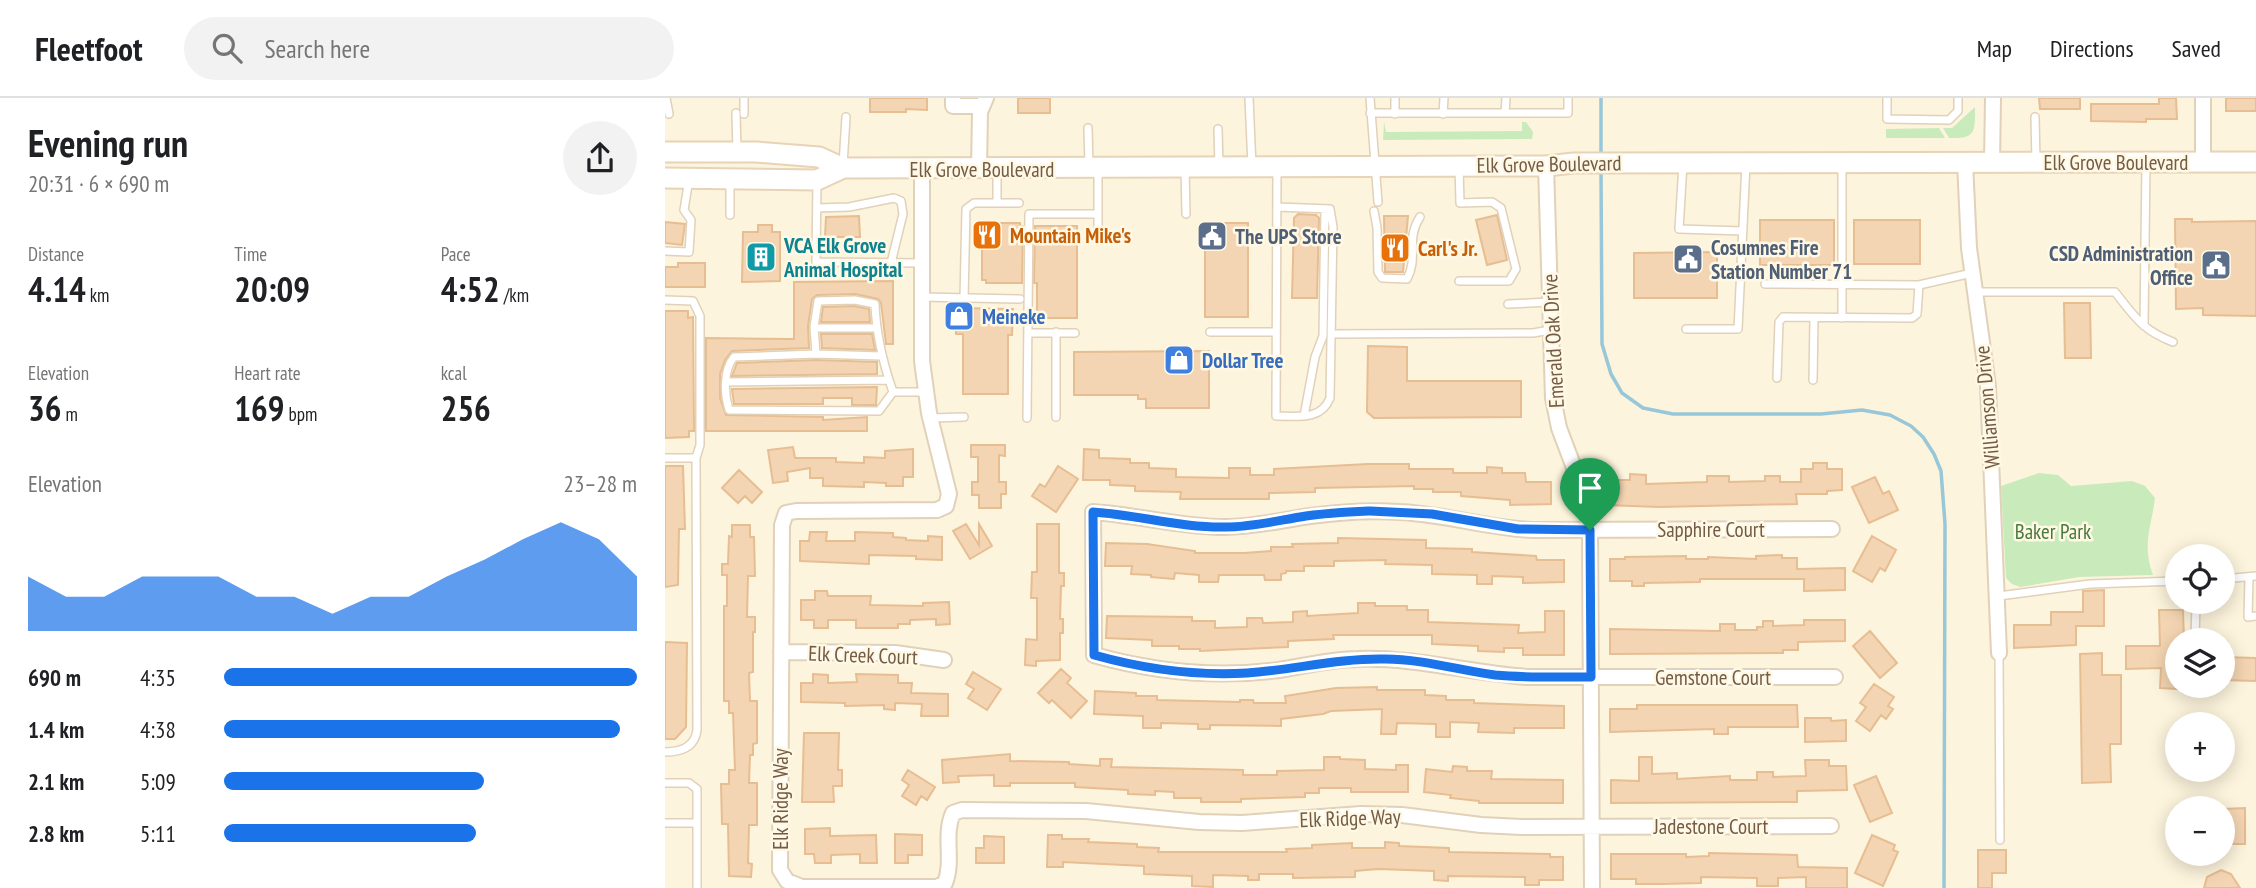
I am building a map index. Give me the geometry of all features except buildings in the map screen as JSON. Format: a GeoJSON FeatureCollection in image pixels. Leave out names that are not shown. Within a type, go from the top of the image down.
{"type":"FeatureCollection","features":[{"type":"Feature","properties":{"kind":"main road","name":"Elk Grove Boulevard"},"geometry":{"type":"LineString","coordinates":[[665,152],[737,152],[819,157],[843,168],[922,169],[1546,166],[1574,163],[2256,162]]}},
{"type":"Feature","properties":{"kind":"main road","name":"Elk Grove Boulevard"},"geometry":{"type":"LineString","coordinates":[[665,178],[817,180],[843,168]]}},
{"type":"Feature","properties":{"kind":"street"},"geometry":{"type":"LineString","coordinates":[[953,98],[953,106],[984,102],[988,169]]}},
{"type":"Feature","properties":{"kind":"street"},"geometry":{"type":"LineString","coordinates":[[1992,163],[1993,98]]}},
{"type":"Feature","properties":{"kind":"street"},"geometry":{"type":"LineString","coordinates":[[2203,98],[2208,117],[2203,162]]}},
{"type":"Feature","properties":{"kind":"street","name":"Williamson Drive"},"geometry":{"type":"LineString","coordinates":[[1965,162],[1972,273],[1988,386],[1999,596],[1999,653]]}},
{"type":"Feature","properties":{"kind":"street","name":"Emerald Oak Drive"},"geometry":{"type":"LineString","coordinates":[[1546,166],[1555,413],[1581,485],[1590,530],[1592,888]]}},
{"type":"Feature","properties":{"kind":"street","name":"Elk Ridge Way"},"geometry":{"type":"LineString","coordinates":[[922,169],[922,361],[930,418],[949,494],[946,506],[937,510],[796,510],[786,513],[782,525],[780,870],[787,881],[802,887],[937,887],[945,883],[949,873],[949,822],[953,813],[962,810],[1086,811],[1156,819],[1221,822],[1361,814],[1499,826],[1592,827]]}},
{"type":"Feature","properties":{"kind":"street","name":"Sapphire Court"},"geometry":{"type":"LineString","coordinates":[[1591,677],[1497,675],[1389,659],[1356,659],[1247,673],[1195,673],[1139,666],[1094,655],[1093,512],[1197,526],[1227,527],[1339,512],[1401,512],[1518,529],[1832,529]]}},
{"type":"Feature","properties":{"kind":"street","name":"Elk Creek Court"},"geometry":{"type":"LineString","coordinates":[[781,652],[895,653],[944,660]]}},
{"type":"Feature","properties":{"kind":"street","name":"Gemstone Court"},"geometry":{"type":"LineString","coordinates":[[1591,677],[1835,677]]}},
{"type":"Feature","properties":{"kind":"street","name":"Jadestone Court"},"geometry":{"type":"LineString","coordinates":[[1592,827],[1831,825]]}},
{"type":"Feature","properties":{"kind":"lane"},"geometry":{"type":"LineString","coordinates":[[666,98],[669,114]]}},
{"type":"Feature","properties":{"kind":"lane"},"geometry":{"type":"LineString","coordinates":[[737,152],[744,98]]}},
{"type":"Feature","properties":{"kind":"lane"},"geometry":{"type":"LineString","coordinates":[[1249,98],[1252,167]]}},
{"type":"Feature","properties":{"kind":"lane"},"geometry":{"type":"LineString","coordinates":[[1370,98],[1377,202]]}},
{"type":"Feature","properties":{"kind":"lane"},"geometry":{"type":"LineString","coordinates":[[1395,98],[1395,114]]}},
{"type":"Feature","properties":{"kind":"lane"},"geometry":{"type":"LineString","coordinates":[[1444,98],[1444,114]]}},
{"type":"Feature","properties":{"kind":"lane"},"geometry":{"type":"LineString","coordinates":[[1505,114],[1506,98]]}},
{"type":"Feature","properties":{"kind":"lane"},"geometry":{"type":"LineString","coordinates":[[1370,114],[1568,113],[1568,98]]}},
{"type":"Feature","properties":{"kind":"lane"},"geometry":{"type":"LineString","coordinates":[[1887,98],[1887,120],[1949,120],[1958,111],[1958,98]]}},
{"type":"Feature","properties":{"kind":"lane"},"geometry":{"type":"LineString","coordinates":[[843,168],[846,117]]}},
{"type":"Feature","properties":{"kind":"lane"},"geometry":{"type":"LineString","coordinates":[[2035,117],[2036,163]]}},
{"type":"Feature","properties":{"kind":"lane"},"geometry":{"type":"LineString","coordinates":[[1088,128],[1094,168],[1098,231]]}},
{"type":"Feature","properties":{"kind":"lane"},"geometry":{"type":"LineString","coordinates":[[1218,129],[1219,167]]}},
{"type":"Feature","properties":{"kind":"lane"},"geometry":{"type":"LineString","coordinates":[[2144,327],[2146,162]]}},
{"type":"Feature","properties":{"kind":"lane"},"geometry":{"type":"LineString","coordinates":[[1683,163],[1679,229],[1743,231]]}},
{"type":"Feature","properties":{"kind":"lane"},"geometry":{"type":"LineString","coordinates":[[1842,163],[1842,318]]}},
{"type":"Feature","properties":{"kind":"lane"},"geometry":{"type":"LineString","coordinates":[[1686,329],[1738,329],[1746,164]]}},
{"type":"Feature","properties":{"kind":"lane"},"geometry":{"type":"LineString","coordinates":[[1459,166],[1460,203],[1492,202],[1501,208],[1516,269],[1509,281],[1459,281]]}},
{"type":"Feature","properties":{"kind":"lane"},"geometry":{"type":"LineString","coordinates":[[1185,167],[1186,214]]}},
{"type":"Feature","properties":{"kind":"lane"},"geometry":{"type":"LineString","coordinates":[[1277,167],[1276,416],[1313,415],[1326,407],[1330,398],[1333,227],[1330,209],[1277,207]]}},
{"type":"Feature","properties":{"kind":"lane"},"geometry":{"type":"LineString","coordinates":[[988,169],[997,203]]}},
{"type":"Feature","properties":{"kind":"lane"},"geometry":{"type":"LineString","coordinates":[[730,178],[730,215]]}},
{"type":"Feature","properties":{"kind":"lane"},"geometry":{"type":"LineString","coordinates":[[665,251],[689,252],[691,220],[684,210],[689,179]]}},
{"type":"Feature","properties":{"kind":"lane"},"geometry":{"type":"LineString","coordinates":[[817,180],[816,262],[922,263]]}},
{"type":"Feature","properties":{"kind":"lane"},"geometry":{"type":"LineString","coordinates":[[817,208],[849,207],[894,198],[901,201],[903,214],[891,263]]}},
{"type":"Feature","properties":{"kind":"lane"},"geometry":{"type":"LineString","coordinates":[[964,299],[966,209],[974,203],[1019,203]]}},
{"type":"Feature","properties":{"kind":"lane"},"geometry":{"type":"LineString","coordinates":[[1304,416],[1315,357],[1323,336],[1325,209]]}},
{"type":"Feature","properties":{"kind":"lane"},"geometry":{"type":"LineString","coordinates":[[1374,211],[1378,272],[1382,278],[1395,280],[1407,279],[1412,270],[1412,230],[1420,217]]}},
{"type":"Feature","properties":{"kind":"lane"},"geometry":{"type":"LineString","coordinates":[[1027,418],[1029,214],[1097,214]]}},
{"type":"Feature","properties":{"kind":"lane"},"geometry":{"type":"LineString","coordinates":[[1765,284],[1919,285],[1972,273]]}},
{"type":"Feature","properties":{"kind":"lane"},"geometry":{"type":"LineString","coordinates":[[1777,378],[1779,322],[1783,317],[1912,318],[1917,314],[1919,285]]}},
{"type":"Feature","properties":{"kind":"lane"},"geometry":{"type":"LineString","coordinates":[[1975,292],[2115,292],[2152,334],[2173,342]]}},
{"type":"Feature","properties":{"kind":"lane"},"geometry":{"type":"LineString","coordinates":[[922,297],[1020,299]]}},
{"type":"Feature","properties":{"kind":"lane"},"geometry":{"type":"LineString","coordinates":[[665,300],[693,301],[699,316],[700,445],[696,458],[696,740],[690,746],[665,752]]}},
{"type":"Feature","properties":{"kind":"lane"},"geometry":{"type":"LineString","coordinates":[[816,354],[814,328],[818,301],[855,300],[875,304],[881,356],[893,392]]}},
{"type":"Feature","properties":{"kind":"lane"},"geometry":{"type":"LineString","coordinates":[[1508,304],[1550,302]]}},
{"type":"Feature","properties":{"kind":"lane"},"geometry":{"type":"LineString","coordinates":[[1813,380],[1814,318]]}},
{"type":"Feature","properties":{"kind":"lane"},"geometry":{"type":"LineString","coordinates":[[814,328],[876,328]]}},
{"type":"Feature","properties":{"kind":"lane"},"geometry":{"type":"LineString","coordinates":[[1331,334],[1533,333],[1551,330]]}},
{"type":"Feature","properties":{"kind":"lane"},"geometry":{"type":"LineString","coordinates":[[1056,332],[1056,417]]}},
{"type":"Feature","properties":{"kind":"lane"},"geometry":{"type":"LineString","coordinates":[[1210,332],[1276,332]]}},
{"type":"Feature","properties":{"kind":"lane"},"geometry":{"type":"LineString","coordinates":[[1029,333],[1075,333]]}},
{"type":"Feature","properties":{"kind":"lane"},"geometry":{"type":"LineString","coordinates":[[881,356],[816,354],[734,358],[730,361],[726,382],[729,410],[879,411],[893,392]]}},
{"type":"Feature","properties":{"kind":"lane"},"geometry":{"type":"LineString","coordinates":[[726,382],[889,380]]}},
{"type":"Feature","properties":{"kind":"lane"},"geometry":{"type":"LineString","coordinates":[[893,392],[926,392]]}},
{"type":"Feature","properties":{"kind":"lane"},"geometry":{"type":"LineString","coordinates":[[930,418],[964,417]]}},
{"type":"Feature","properties":{"kind":"lane"},"geometry":{"type":"LineString","coordinates":[[665,458],[696,458]]}},
{"type":"Feature","properties":{"kind":"lane"},"geometry":{"type":"LineString","coordinates":[[2235,578],[2253,576],[2248,617],[2256,616]]}},
{"type":"Feature","properties":{"kind":"lane"},"geometry":{"type":"LineString","coordinates":[[1999,596],[2090,584],[2165,581]]}},
{"type":"Feature","properties":{"kind":"lane"},"geometry":{"type":"LineString","coordinates":[[1999,653],[2000,840]]}},
{"type":"Feature","properties":{"kind":"lane"},"geometry":{"type":"LineString","coordinates":[[665,783],[689,783],[697,789],[697,888]]}},
{"type":"Feature","properties":{"kind":"lane"},"geometry":{"type":"LineString","coordinates":[[665,822],[697,823]]}},
{"type":"Feature","properties":{"kind":"green space"},"geometry":{"type":"Polygon","coordinates":[[[1975,107],[1972,132],[1964,137],[1949,138],[1943,128],[1952,128],[1975,107]]]}},
{"type":"Feature","properties":{"kind":"green space"},"geometry":{"type":"Polygon","coordinates":[[[1384,122],[1386,132],[1522,131],[1522,122],[1526,122],[1533,132],[1532,139],[1383,140],[1384,122]]]}},
{"type":"Feature","properties":{"kind":"green space"},"geometry":{"type":"Polygon","coordinates":[[[1939,128],[1945,138],[1886,138],[1886,129],[1939,128]]]}},
{"type":"Feature","properties":{"kind":"green space","name":"Baker Park"},"geometry":{"type":"Polygon","coordinates":[[[2039,473],[2058,475],[2071,486],[2132,481],[2145,486],[2155,498],[2148,545],[2153,575],[2079,577],[2020,587],[2012,584],[2006,578],[2001,486],[2039,473]]]}},
{"type":"Feature","properties":{"kind":"waterway"},"geometry":{"type":"LineString","coordinates":[[1601,98],[1601,155]]}},
{"type":"Feature","properties":{"kind":"waterway"},"geometry":{"type":"LineString","coordinates":[[1601,170],[1602,344],[1611,374],[1622,393],[1643,408],[1673,414],[1821,414],[1862,410],[1890,415],[1911,426],[1923,437],[1934,454],[1941,471],[1945,524],[1944,888]]}},
{"type":"Feature","properties":{"kind":"place","name":"Mountain Mike's"},"geometry":{"type":"Point","coordinates":[987,235]}},
{"type":"Feature","properties":{"kind":"place","name":"The UPS Store"},"geometry":{"type":"Point","coordinates":[1212,236]}},
{"type":"Feature","properties":{"kind":"place","name":"Carl's Jr."},"geometry":{"type":"Point","coordinates":[1395,248]}},
{"type":"Feature","properties":{"kind":"place","name":"VCA Elk Grove Animal Hospital"},"geometry":{"type":"Point","coordinates":[761,257]}},
{"type":"Feature","properties":{"kind":"place","name":"Cosumnes Fire Station Number 71"},"geometry":{"type":"Point","coordinates":[1688,259]}},
{"type":"Feature","properties":{"kind":"place","name":"CSD Administration Office"},"geometry":{"type":"Point","coordinates":[2216,265]}},
{"type":"Feature","properties":{"kind":"place","name":"Meineke"},"geometry":{"type":"Point","coordinates":[959,316]}},
{"type":"Feature","properties":{"kind":"place","name":"Dollar Tree"},"geometry":{"type":"Point","coordinates":[1179,360]}},
{"type":"Feature","properties":{"kind":"route"},"geometry":{"type":"LineString","coordinates":[[1093,512],[1197,526],[1227,527],[1339,512],[1401,512],[1432,514],[1518,529],[1590,530],[1591,677],[1497,675],[1389,659],[1356,659],[1278,670],[1216,674],[1139,666],[1094,655],[1093,512]]}}]}
